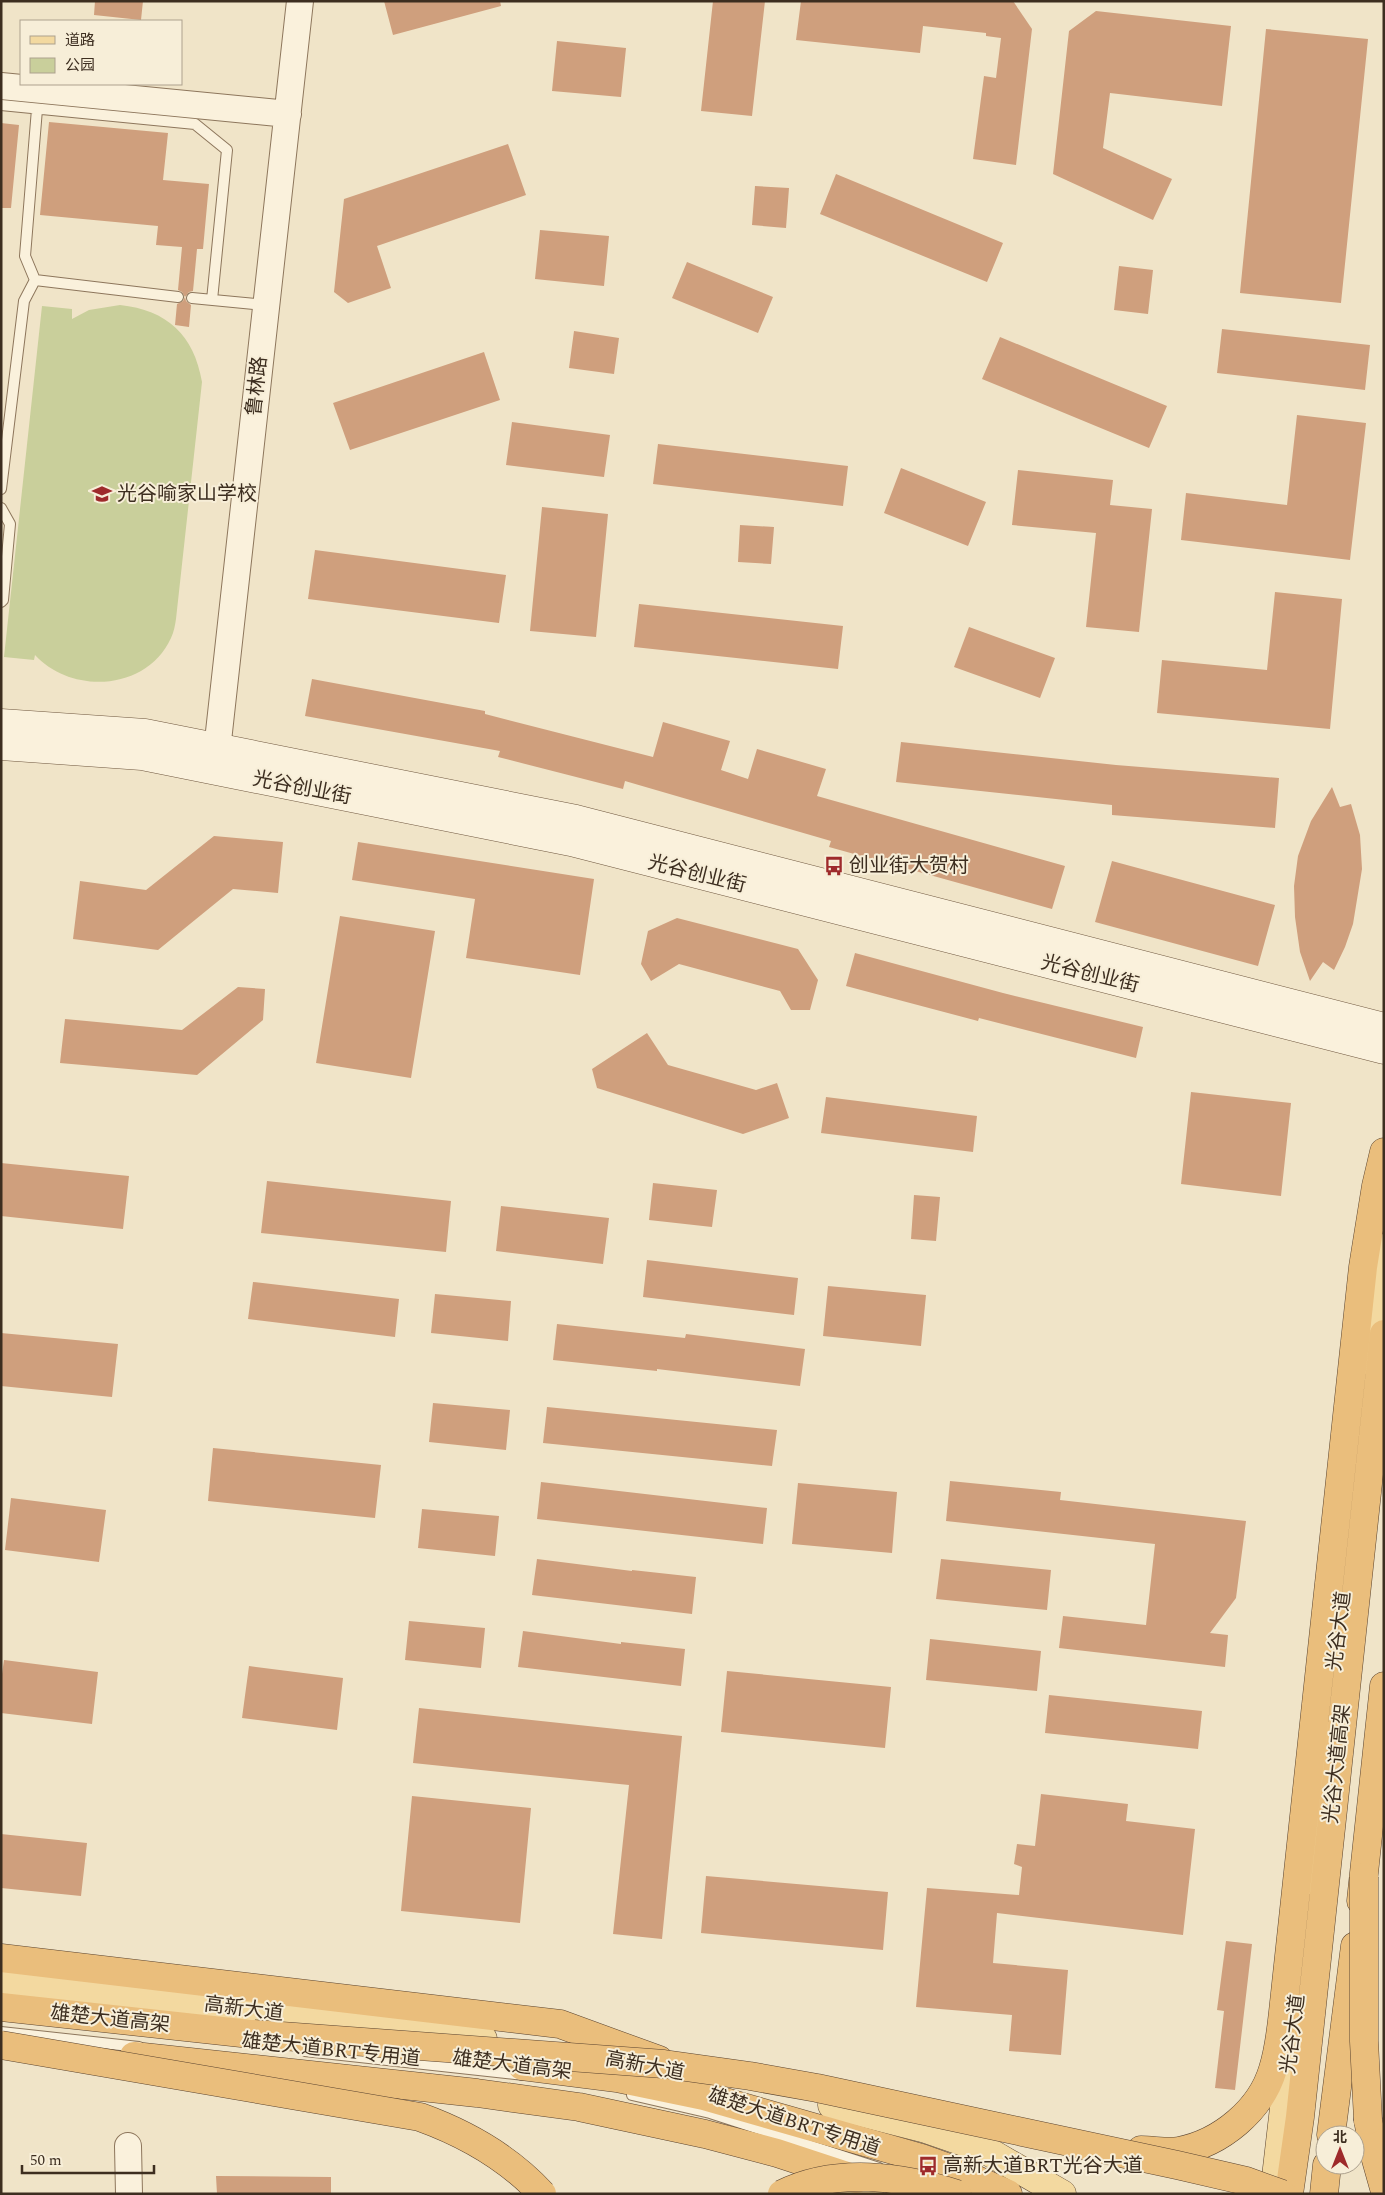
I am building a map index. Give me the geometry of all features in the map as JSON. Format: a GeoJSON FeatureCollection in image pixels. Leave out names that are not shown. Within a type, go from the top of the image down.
{"type":"FeatureCollection","features":[{"type":"Feature","properties":{"kind":"highway"},"geometry":{"type":"LineString","coordinates":[[1097,2147],[1178,2152],[1197,2146],[1224,2133],[1245,2115],[1260,2096],[1273,2070],[1283,2012],[1363,1267],[1376,1186],[1384,1152]]}},
{"type":"Feature","properties":{"kind":"highway","name":"光谷大道高架"},"geometry":{"type":"LineString","coordinates":[[1285,2192],[1301,2107],[1384,1334]]}},
{"type":"Feature","properties":{"kind":"highway","name":"光谷大道高架"},"geometry":{"type":"LineString","coordinates":[[1332,2125],[1364,1877],[1384,1686]]}},
{"type":"Feature","properties":{"kind":"highway"},"geometry":{"type":"LineString","coordinates":[[1364,1877],[1364,2040],[1368,2120],[1374,2156],[1384,2188]]}},
{"type":"Feature","properties":{"kind":"highway"},"geometry":{"type":"LineString","coordinates":[[1,1958],[560,2024],[708,2078]]}},
{"type":"Feature","properties":{"kind":"highway","name":"雄楚大道高架"},"geometry":{"type":"LineString","coordinates":[[1,2007],[254,2034],[617,2078],[704,2096],[921,2158],[957,2171],[1008,2194]]}},
{"type":"Feature","properties":{"kind":"highway"},"geometry":{"type":"LineString","coordinates":[[254,2034],[683,2067],[817,2088],[1097,2147],[1285,2192]]}},
{"type":"Feature","properties":{"kind":"highway"},"geometry":{"type":"LineString","coordinates":[[1,2043],[420,2118],[447,2127],[496,2154],[526,2177],[542,2194]]}},
{"type":"Feature","properties":{"kind":"highway","name":"雄楚大道高架"},"geometry":{"type":"LineString","coordinates":[[1,2043],[477,2093],[579,2107],[705,2134],[768,2150],[899,2194]]}},
{"type":"Feature","properties":{"kind":"highway"},"geometry":{"type":"LineString","coordinates":[[1324,2194],[1327,2175]]}},
{"type":"Feature","properties":{"kind":"highway"},"geometry":{"type":"LineString","coordinates":[[782,2194],[822,2181],[860,2176],[897,2179],[957,2194]]}},
{"type":"Feature","properties":{"kind":"main road","name":"光谷创业街"},"geometry":{"type":"LineString","coordinates":[[1,723],[145,733],[216,759],[571,842],[1384,1050]]}},
{"type":"Feature","properties":{"kind":"main road","name":"光谷创业街"},"geometry":{"type":"LineString","coordinates":[[1,746],[216,759],[576,820],[1384,1027]]}},
{"type":"Feature","properties":{"kind":"main road","name":"光谷大道"},"geometry":{"type":"LineString","coordinates":[[1285,2192],[1384,1248]]}},
{"type":"Feature","properties":{"kind":"main road"},"geometry":{"type":"LineString","coordinates":[[1345,2125],[1384,1803]]}},
{"type":"Feature","properties":{"kind":"main road","name":"高新大道"},"geometry":{"type":"LineString","coordinates":[[1,1981],[142,1996],[556,2048],[708,2078],[863,2112],[926,2129],[984,2150],[1062,2194]]}},
{"type":"Feature","properties":{"kind":"main road"},"geometry":{"type":"LineString","coordinates":[[1,2050],[578,2116],[648,2130],[749,2155],[814,2174],[869,2194]]}},
{"type":"Feature","properties":{"kind":"main road"},"geometry":{"type":"LineString","coordinates":[[1337,2194],[1340,2175]]}},
{"type":"Feature","properties":{"kind":"street","name":"鲁林路"},"geometry":{"type":"LineString","coordinates":[[216,759],[300,1]]}},
{"type":"Feature","properties":{"kind":"street"},"geometry":{"type":"LineString","coordinates":[[1,86],[288,114]]}},
{"type":"Feature","properties":{"kind":"street"},"geometry":{"type":"LineString","coordinates":[[128,2146],[129,2194]]}},
{"type":"Feature","properties":{"kind":"lane"},"geometry":{"type":"LineString","coordinates":[[1,105],[195,124],[227,150],[212,300]]}},
{"type":"Feature","properties":{"kind":"lane"},"geometry":{"type":"LineString","coordinates":[[35,280],[25,256],[37,109]]}},
{"type":"Feature","properties":{"kind":"lane"},"geometry":{"type":"LineString","coordinates":[[35,280],[178,296]]}},
{"type":"Feature","properties":{"kind":"lane"},"geometry":{"type":"LineString","coordinates":[[1,489],[24,301],[35,280]]}},
{"type":"Feature","properties":{"kind":"lane"},"geometry":{"type":"LineString","coordinates":[[192,298],[266,305]]}},
{"type":"Feature","properties":{"kind":"lane"},"geometry":{"type":"LineString","coordinates":[[1,508],[10,524],[3,600],[1,602]]}},
{"type":"Feature","properties":{"kind":"lane","name":"雄楚大道BRT专用道"},"geometry":{"type":"LineString","coordinates":[[1,2016],[277,2048]]}},
{"type":"Feature","properties":{"kind":"lane","name":"雄楚大道BRT专用道"},"geometry":{"type":"LineString","coordinates":[[1,2032],[479,2084],[579,2099],[708,2127],[807,2156],[913,2194]]}},
{"type":"Feature","properties":{"kind":"lane","name":"雄楚大道BRT专用道"},"geometry":{"type":"LineString","coordinates":[[297,2050],[480,2069],[592,2085]]}},
{"type":"Feature","properties":{"kind":"lane","name":"雄楚大道BRT专用道"},"geometry":{"type":"LineString","coordinates":[[619,2092],[710,2113],[857,2160],[924,2183],[948,2194]]}},
{"type":"Feature","properties":{"kind":"green space"},"geometry":{"type":"Polygon","coordinates":[[[120,305],[152,313],[176,328],[185,338],[192,351],[202,382],[176,619],[172,636],[160,656],[145,669],[127,677],[108,681],[88,681],[68,677],[50,668],[35,655],[34,660],[4,657],[42,306],[72,309],[72,319],[89,310],[120,305]]]}},
{"type":"Feature","properties":{"kind":"building"},"geometry":{"type":"Polygon","coordinates":[[[95,1],[143,1],[141,20],[94,15],[95,1]]]}},
{"type":"Feature","properties":{"kind":"building"},"geometry":{"type":"Polygon","coordinates":[[[384,1],[500,1],[501,6],[393,35],[384,1]]]}},
{"type":"Feature","properties":{"kind":"building"},"geometry":{"type":"Polygon","coordinates":[[[713,1],[765,1],[752,116],[701,111],[713,1]]]}},
{"type":"Feature","properties":{"kind":"building"},"geometry":{"type":"Polygon","coordinates":[[[801,1],[1013,1],[1032,29],[1016,165],[973,159],[984,76],[996,78],[1001,38],[986,36],[986,33],[923,26],[920,53],[796,40],[801,1]]]}},
{"type":"Feature","properties":{"kind":"building"},"geometry":{"type":"Polygon","coordinates":[[[1096,11],[1231,26],[1222,106],[1110,93],[1103,148],[1172,179],[1153,220],[1053,174],[1069,31],[1096,11]]]}},
{"type":"Feature","properties":{"kind":"building"},"geometry":{"type":"Polygon","coordinates":[[[1266,29],[1368,39],[1341,303],[1240,293],[1266,29]]]}},
{"type":"Feature","properties":{"kind":"building"},"geometry":{"type":"Polygon","coordinates":[[[557,41],[626,48],[621,97],[552,91],[557,41]]]}},
{"type":"Feature","properties":{"kind":"building"},"geometry":{"type":"Polygon","coordinates":[[[49,122],[168,133],[163,180],[209,184],[203,249],[197,249],[193,291],[189,292],[185,297],[178,290],[182,247],[156,245],[158,226],[40,215],[49,122]]]}},
{"type":"Feature","properties":{"kind":"building"},"geometry":{"type":"Polygon","coordinates":[[[1,123],[19,125],[11,208],[1,208],[1,123]]]}},
{"type":"Feature","properties":{"kind":"building"},"geometry":{"type":"Polygon","coordinates":[[[508,144],[526,195],[377,246],[391,288],[348,303],[334,292],[344,199],[508,144]]]}},
{"type":"Feature","properties":{"kind":"building"},"geometry":{"type":"Polygon","coordinates":[[[836,174],[1003,243],[987,282],[820,214],[836,174]]]}},
{"type":"Feature","properties":{"kind":"building"},"geometry":{"type":"Polygon","coordinates":[[[755,186],[789,188],[786,228],[752,225],[755,186]]]}},
{"type":"Feature","properties":{"kind":"building"},"geometry":{"type":"Polygon","coordinates":[[[540,230],[609,236],[604,286],[535,279],[540,230]]]}},
{"type":"Feature","properties":{"kind":"building"},"geometry":{"type":"Polygon","coordinates":[[[687,262],[773,297],[758,333],[672,298],[687,262]]]}},
{"type":"Feature","properties":{"kind":"building"},"geometry":{"type":"Polygon","coordinates":[[[1119,266],[1153,270],[1148,314],[1114,310],[1119,266]]]}},
{"type":"Feature","properties":{"kind":"building"},"geometry":{"type":"Polygon","coordinates":[[[185,297],[186,301],[191,305],[189,327],[175,325],[177,304],[183,301],[185,297]]]}},
{"type":"Feature","properties":{"kind":"building"},"geometry":{"type":"Polygon","coordinates":[[[1222,329],[1370,345],[1365,390],[1217,373],[1222,329]]]}},
{"type":"Feature","properties":{"kind":"building"},"geometry":{"type":"Polygon","coordinates":[[[574,331],[619,338],[614,374],[569,368],[574,331]]]}},
{"type":"Feature","properties":{"kind":"building"},"geometry":{"type":"Polygon","coordinates":[[[1000,337],[1167,406],[1149,448],[982,379],[1000,337]]]}},
{"type":"Feature","properties":{"kind":"building"},"geometry":{"type":"Polygon","coordinates":[[[484,352],[500,400],[350,450],[333,403],[484,352]]]}},
{"type":"Feature","properties":{"kind":"building"},"geometry":{"type":"Polygon","coordinates":[[[1297,415],[1366,423],[1350,560],[1181,540],[1186,493],[1287,505],[1297,415]]]}},
{"type":"Feature","properties":{"kind":"building"},"geometry":{"type":"Polygon","coordinates":[[[512,422],[610,435],[604,477],[506,465],[512,422]]]}},
{"type":"Feature","properties":{"kind":"building"},"geometry":{"type":"Polygon","coordinates":[[[658,444],[848,466],[843,506],[653,484],[658,444]]]}},
{"type":"Feature","properties":{"kind":"building"},"geometry":{"type":"Polygon","coordinates":[[[901,468],[986,502],[968,546],[884,513],[901,468]]]}},
{"type":"Feature","properties":{"kind":"building"},"geometry":{"type":"Polygon","coordinates":[[[1018,470],[1113,480],[1110,505],[1152,509],[1139,632],[1086,627],[1096,533],[1012,525],[1018,470]]]}},
{"type":"Feature","properties":{"kind":"building"},"geometry":{"type":"Polygon","coordinates":[[[542,507],[608,514],[596,637],[530,631],[542,507]]]}},
{"type":"Feature","properties":{"kind":"building"},"geometry":{"type":"Polygon","coordinates":[[[740,525],[774,527],[771,564],[738,562],[740,525]]]}},
{"type":"Feature","properties":{"kind":"building"},"geometry":{"type":"Polygon","coordinates":[[[315,550],[506,575],[499,623],[308,599],[315,550]]]}},
{"type":"Feature","properties":{"kind":"building"},"geometry":{"type":"Polygon","coordinates":[[[1275,592],[1342,599],[1330,729],[1157,713],[1162,660],[1267,670],[1275,592]]]}},
{"type":"Feature","properties":{"kind":"building"},"geometry":{"type":"Polygon","coordinates":[[[639,604],[843,626],[838,669],[634,647],[639,604]]]}},
{"type":"Feature","properties":{"kind":"building"},"geometry":{"type":"Polygon","coordinates":[[[969,627],[1055,658],[1040,698],[954,667],[969,627]]]}},
{"type":"Feature","properties":{"kind":"building"},"geometry":{"type":"Polygon","coordinates":[[[312,679],[485,711],[485,714],[653,757],[663,722],[730,741],[721,770],[748,779],[757,749],[826,769],[817,796],[1065,866],[1052,909],[829,847],[831,841],[625,781],[623,789],[498,757],[500,751],[305,716],[312,679]]]}},
{"type":"Feature","properties":{"kind":"building"},"geometry":{"type":"Polygon","coordinates":[[[901,742],[1116,765],[1279,778],[1275,828],[1112,815],[1112,805],[896,782],[901,742]]]}},
{"type":"Feature","properties":{"kind":"building"},"geometry":{"type":"Polygon","coordinates":[[[1332,787],[1340,807],[1351,804],[1360,835],[1362,869],[1353,924],[1345,947],[1334,970],[1323,962],[1310,981],[1300,952],[1295,917],[1294,886],[1298,856],[1311,821],[1332,787]]]}},
{"type":"Feature","properties":{"kind":"building"},"geometry":{"type":"Polygon","coordinates":[[[214,836],[283,842],[278,893],[233,889],[158,950],[73,939],[80,881],[146,890],[214,836]]]}},
{"type":"Feature","properties":{"kind":"building"},"geometry":{"type":"Polygon","coordinates":[[[358,842],[594,879],[580,975],[466,958],[475,899],[352,880],[358,842]]]}},
{"type":"Feature","properties":{"kind":"building"},"geometry":{"type":"Polygon","coordinates":[[[1112,861],[1275,905],[1258,966],[1095,922],[1112,861]]]}},
{"type":"Feature","properties":{"kind":"building"},"geometry":{"type":"Polygon","coordinates":[[[340,916],[435,931],[411,1078],[316,1063],[340,916]]]}},
{"type":"Feature","properties":{"kind":"building"},"geometry":{"type":"Polygon","coordinates":[[[677,918],[798,949],[818,980],[810,1010],[791,1010],[780,991],[679,964],[651,981],[641,964],[648,931],[677,918]]]}},
{"type":"Feature","properties":{"kind":"building"},"geometry":{"type":"Polygon","coordinates":[[[855,953],[1003,993],[1143,1027],[1136,1058],[979,1018],[978,1021],[846,986],[855,953]]]}},
{"type":"Feature","properties":{"kind":"building"},"geometry":{"type":"Polygon","coordinates":[[[238,987],[265,989],[263,1020],[197,1075],[60,1063],[65,1019],[182,1030],[238,987]]]}},
{"type":"Feature","properties":{"kind":"building"},"geometry":{"type":"Polygon","coordinates":[[[647,1033],[668,1065],[756,1090],[777,1083],[789,1118],[743,1134],[597,1088],[592,1069],[647,1033]]]}},
{"type":"Feature","properties":{"kind":"building"},"geometry":{"type":"Polygon","coordinates":[[[1191,1092],[1291,1103],[1281,1196],[1181,1184],[1191,1092]]]}},
{"type":"Feature","properties":{"kind":"building"},"geometry":{"type":"Polygon","coordinates":[[[826,1097],[977,1116],[973,1152],[821,1133],[826,1097]]]}},
{"type":"Feature","properties":{"kind":"building"},"geometry":{"type":"Polygon","coordinates":[[[1,1163],[129,1176],[123,1229],[1,1216],[1,1163]]]}},
{"type":"Feature","properties":{"kind":"building"},"geometry":{"type":"Polygon","coordinates":[[[267,1181],[451,1201],[446,1252],[261,1233],[267,1181]]]}},
{"type":"Feature","properties":{"kind":"building"},"geometry":{"type":"Polygon","coordinates":[[[653,1183],[717,1190],[712,1227],[649,1220],[653,1183]]]}},
{"type":"Feature","properties":{"kind":"building"},"geometry":{"type":"Polygon","coordinates":[[[914,1195],[940,1197],[936,1241],[911,1239],[914,1195]]]}},
{"type":"Feature","properties":{"kind":"building"},"geometry":{"type":"Polygon","coordinates":[[[501,1206],[609,1218],[603,1264],[496,1251],[501,1206]]]}},
{"type":"Feature","properties":{"kind":"building"},"geometry":{"type":"Polygon","coordinates":[[[647,1260],[798,1278],[794,1315],[643,1297],[647,1260]]]}},
{"type":"Feature","properties":{"kind":"building"},"geometry":{"type":"Polygon","coordinates":[[[253,1282],[399,1299],[395,1337],[248,1319],[253,1282]]]}},
{"type":"Feature","properties":{"kind":"building"},"geometry":{"type":"Polygon","coordinates":[[[828,1286],[926,1295],[921,1346],[823,1336],[828,1286]]]}},
{"type":"Feature","properties":{"kind":"building"},"geometry":{"type":"Polygon","coordinates":[[[435,1294],[511,1301],[508,1341],[431,1333],[435,1294]]]}},
{"type":"Feature","properties":{"kind":"building"},"geometry":{"type":"Polygon","coordinates":[[[557,1324],[685,1338],[686,1334],[805,1349],[800,1386],[657,1369],[657,1371],[553,1360],[557,1324]]]}},
{"type":"Feature","properties":{"kind":"building"},"geometry":{"type":"Polygon","coordinates":[[[1,1333],[118,1344],[112,1397],[1,1386],[1,1333]]]}},
{"type":"Feature","properties":{"kind":"building"},"geometry":{"type":"Polygon","coordinates":[[[433,1403],[510,1410],[506,1450],[429,1442],[433,1403]]]}},
{"type":"Feature","properties":{"kind":"building"},"geometry":{"type":"Polygon","coordinates":[[[547,1407],[777,1430],[772,1466],[543,1443],[547,1407]]]}},
{"type":"Feature","properties":{"kind":"building"},"geometry":{"type":"Polygon","coordinates":[[[213,1448],[381,1465],[375,1518],[208,1501],[213,1448]]]}},
{"type":"Feature","properties":{"kind":"building"},"geometry":{"type":"Polygon","coordinates":[[[950,1481],[1061,1492],[1060,1500],[1246,1521],[1236,1598],[1210,1633],[1228,1635],[1225,1667],[1059,1648],[1063,1616],[1146,1625],[1155,1544],[946,1521],[950,1481]]]}},
{"type":"Feature","properties":{"kind":"building"},"geometry":{"type":"Polygon","coordinates":[[[541,1482],[767,1508],[763,1544],[537,1519],[541,1482]]]}},
{"type":"Feature","properties":{"kind":"building"},"geometry":{"type":"Polygon","coordinates":[[[798,1483],[897,1492],[892,1553],[792,1544],[798,1483]]]}},
{"type":"Feature","properties":{"kind":"building"},"geometry":{"type":"Polygon","coordinates":[[[11,1498],[106,1510],[99,1562],[5,1550],[11,1498]]]}},
{"type":"Feature","properties":{"kind":"building"},"geometry":{"type":"Polygon","coordinates":[[[422,1509],[499,1516],[495,1556],[418,1548],[422,1509]]]}},
{"type":"Feature","properties":{"kind":"building"},"geometry":{"type":"Polygon","coordinates":[[[537,1559],[696,1577],[692,1614],[532,1595],[537,1559]]]}},
{"type":"Feature","properties":{"kind":"building"},"geometry":{"type":"Polygon","coordinates":[[[941,1559],[1051,1570],[1047,1610],[936,1599],[941,1559]]]}},
{"type":"Feature","properties":{"kind":"building"},"geometry":{"type":"Polygon","coordinates":[[[409,1621],[485,1628],[481,1668],[405,1660],[409,1621]]]}},
{"type":"Feature","properties":{"kind":"building"},"geometry":{"type":"Polygon","coordinates":[[[523,1631],[621,1644],[621,1642],[685,1649],[681,1686],[518,1667],[523,1631]]]}},
{"type":"Feature","properties":{"kind":"building"},"geometry":{"type":"Polygon","coordinates":[[[930,1639],[1041,1651],[1037,1691],[926,1680],[930,1639]]]}},
{"type":"Feature","properties":{"kind":"building"},"geometry":{"type":"Polygon","coordinates":[[[4,1660],[98,1672],[92,1724],[1,1713],[1,1681],[4,1660]]]}},
{"type":"Feature","properties":{"kind":"building"},"geometry":{"type":"Polygon","coordinates":[[[249,1666],[343,1678],[337,1730],[242,1718],[249,1666]]]}},
{"type":"Feature","properties":{"kind":"building"},"geometry":{"type":"Polygon","coordinates":[[[727,1671],[891,1687],[885,1748],[721,1732],[727,1671]]]}},
{"type":"Feature","properties":{"kind":"building"},"geometry":{"type":"Polygon","coordinates":[[[1049,1695],[1202,1711],[1198,1749],[1045,1733],[1049,1695]]]}},
{"type":"Feature","properties":{"kind":"building"},"geometry":{"type":"Polygon","coordinates":[[[419,1708],[682,1736],[662,1939],[613,1934],[629,1785],[413,1763],[419,1708]]]}},
{"type":"Feature","properties":{"kind":"building"},"geometry":{"type":"Polygon","coordinates":[[[1041,1794],[1128,1804],[1126,1821],[1195,1829],[1183,1935],[997,1913],[993,1963],[1068,1970],[1061,2055],[1009,2051],[1012,2015],[916,2007],[927,1888],[1019,1895],[1022,1867],[1014,1864],[1017,1844],[1035,1846],[1041,1794]]]}},
{"type":"Feature","properties":{"kind":"building"},"geometry":{"type":"Polygon","coordinates":[[[412,1796],[531,1808],[520,1923],[401,1911],[412,1796]]]}},
{"type":"Feature","properties":{"kind":"building"},"geometry":{"type":"Polygon","coordinates":[[[1,1834],[87,1843],[81,1896],[1,1888],[1,1834]]]}},
{"type":"Feature","properties":{"kind":"building"},"geometry":{"type":"Polygon","coordinates":[[[706,1876],[888,1892],[883,1950],[701,1933],[706,1876]]]}},
{"type":"Feature","properties":{"kind":"building"},"geometry":{"type":"Polygon","coordinates":[[[1226,1941],[1252,1944],[1235,2090],[1215,2088],[1224,2011],[1217,2010],[1226,1941]]]}},
{"type":"Feature","properties":{"kind":"building"},"geometry":{"type":"Polygon","coordinates":[[[216,2176],[331,2177],[331,2194],[217,2194],[216,2176]]]}},
{"type":"Feature","properties":{"kind":"place","name":"光谷喻家山学校"},"geometry":{"type":"Point","coordinates":[102,494]}},
{"type":"Feature","properties":{"kind":"place","name":"创业街大贺村"},"geometry":{"type":"Point","coordinates":[834,866]}},
{"type":"Feature","properties":{"kind":"place","name":"高新大道BRT光谷大道"},"geometry":{"type":"Point","coordinates":[928,2166]}}]}
